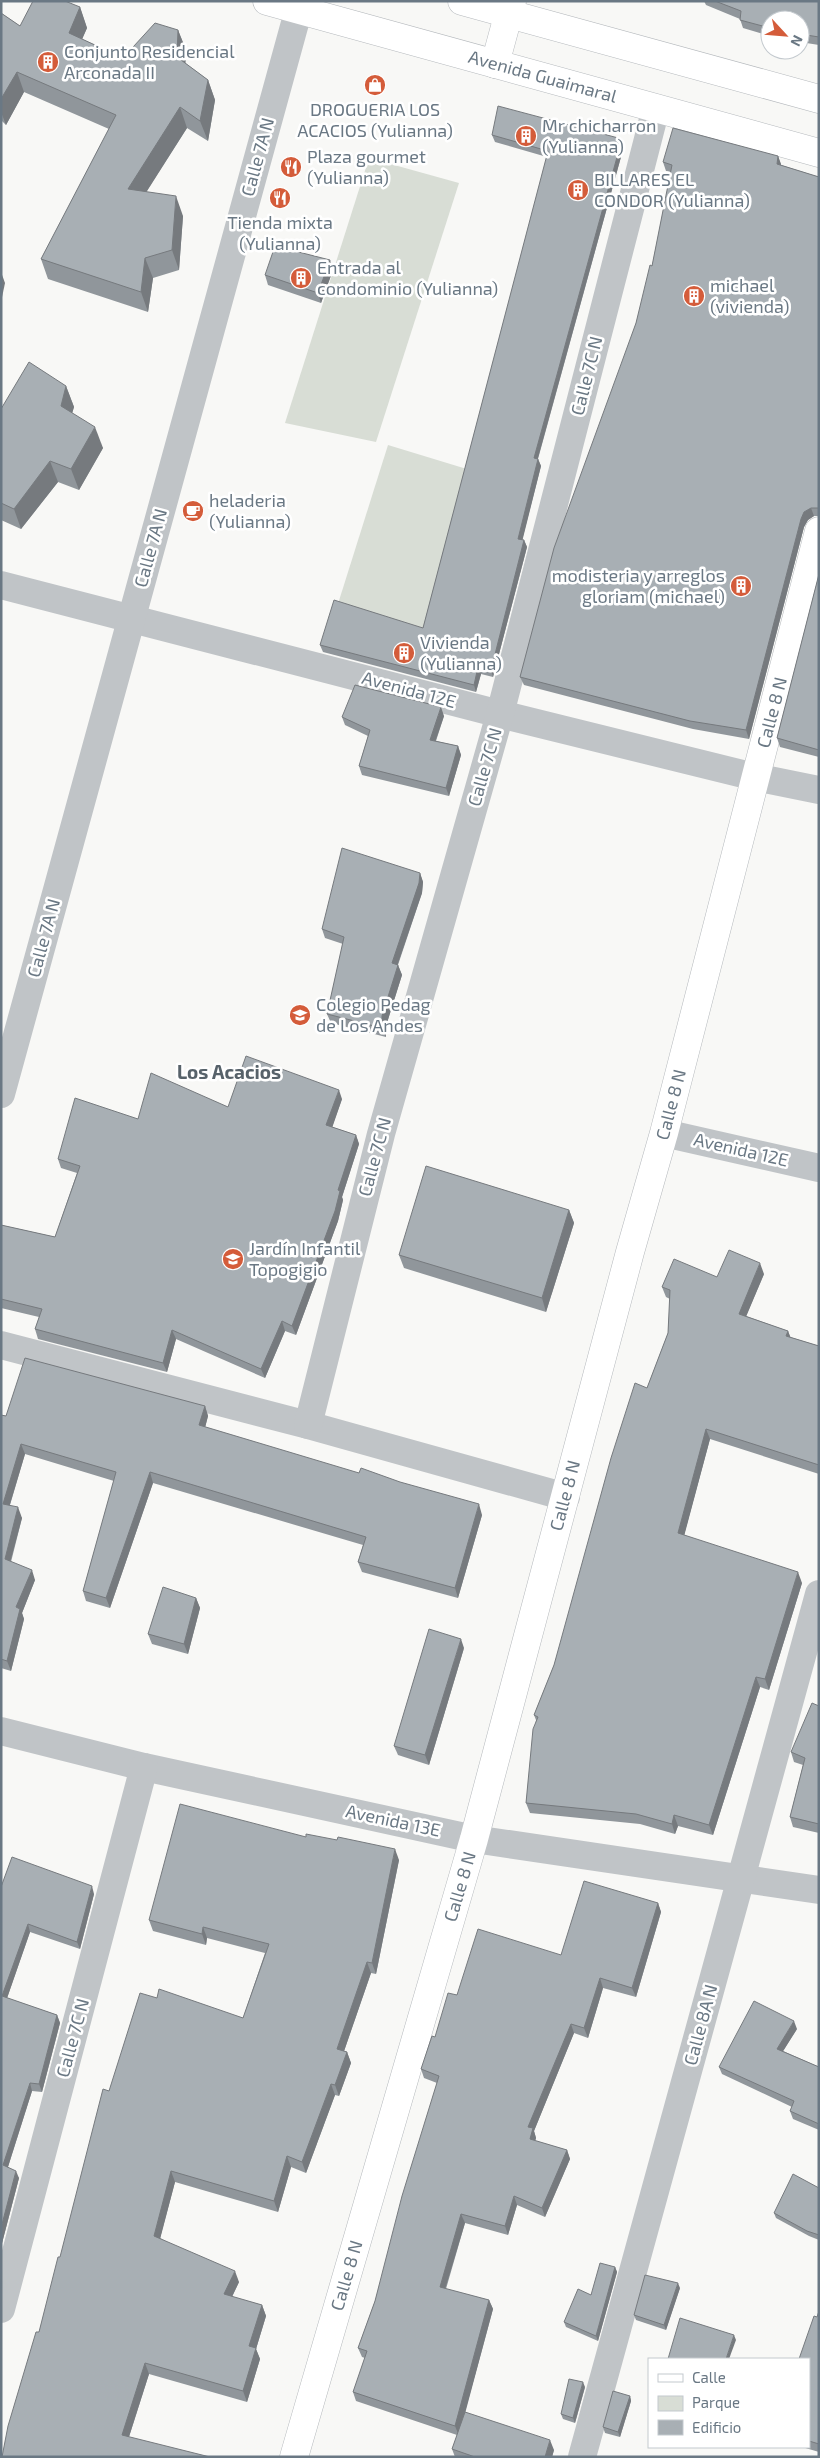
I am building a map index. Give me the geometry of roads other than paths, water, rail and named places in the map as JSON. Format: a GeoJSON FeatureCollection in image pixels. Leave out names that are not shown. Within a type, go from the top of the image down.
{"type":"FeatureCollection","features":[{"type":"Feature","properties":{"kind":"street","name":"Avenida Guaimaral"},"geometry":{"type":"LineString","coordinates":[[267,1],[300,6],[495,64],[819,153]]}},
{"type":"Feature","properties":{"kind":"street"},"geometry":{"type":"LineString","coordinates":[[462,1],[510,8],[819,99]]}},
{"type":"Feature","properties":{"kind":"street","name":"Calle 7A N"},"geometry":{"type":"LineString","coordinates":[[1,1094],[300,6]]}},
{"type":"Feature","properties":{"kind":"street"},"geometry":{"type":"LineString","coordinates":[[495,64],[510,8]]}},
{"type":"Feature","properties":{"kind":"street","name":"Calle 7C N"},"geometry":{"type":"LineString","coordinates":[[308,1425],[381,1134],[500,714],[656,108]]}},
{"type":"Feature","properties":{"kind":"street","name":"Calle 8 N"},"geometry":{"type":"LineString","coordinates":[[294,2457],[474,1840],[630,1252],[664,1133],[819,531]]}},
{"type":"Feature","properties":{"kind":"street","name":"Avenida 12E"},"geometry":{"type":"LineString","coordinates":[[1,585],[500,714],[755,777],[819,790]]}},
{"type":"Feature","properties":{"kind":"street","name":"Avenida 12E"},"geometry":{"type":"LineString","coordinates":[[664,1133],[819,1168]]}},
{"type":"Feature","properties":{"kind":"street"},"geometry":{"type":"LineString","coordinates":[[1,1345],[308,1425],[566,1497]]}},
{"type":"Feature","properties":{"kind":"street","name":"Calle 8A N"},"geometry":{"type":"LineString","coordinates":[[582,2457],[819,1594]]}},
{"type":"Feature","properties":{"kind":"street","name":"Avenida 13E"},"geometry":{"type":"LineString","coordinates":[[1,1731],[144,1767],[474,1840],[819,1890]]}},
{"type":"Feature","properties":{"kind":"street","name":"Calle 7C N"},"geometry":{"type":"LineString","coordinates":[[1,2309],[144,1767]]}},
{"type":"Feature","properties":{"kind":"place","name":"Conjunto Residencial Arconada II"},"geometry":{"type":"Point","coordinates":[48,62]}},
{"type":"Feature","properties":{"kind":"place","name":"DROGUERIA LOS ACACIOS (Yulianna)"},"geometry":{"type":"Point","coordinates":[375,85]}},
{"type":"Feature","properties":{"kind":"place","name":"Mr chicharron (Yulianna)"},"geometry":{"type":"Point","coordinates":[526,136]}},
{"type":"Feature","properties":{"kind":"place","name":"Plaza gourmet (Yulianna)"},"geometry":{"type":"Point","coordinates":[291,167]}},
{"type":"Feature","properties":{"kind":"place","name":"BILLARES EL CONDOR (Yulianna)"},"geometry":{"type":"Point","coordinates":[578,190]}},
{"type":"Feature","properties":{"kind":"place","name":"Tienda mixta (Yulianna)"},"geometry":{"type":"Point","coordinates":[280,198]}},
{"type":"Feature","properties":{"kind":"place","name":"Entrada al condominio (Yulianna)"},"geometry":{"type":"Point","coordinates":[301,278]}},
{"type":"Feature","properties":{"kind":"place","name":"michael (vivienda)"},"geometry":{"type":"Point","coordinates":[694,296]}},
{"type":"Feature","properties":{"kind":"place","name":"heladeria (Yulianna)"},"geometry":{"type":"Point","coordinates":[193,511]}},
{"type":"Feature","properties":{"kind":"place","name":"modisteria y arreglos gloriam (michael)"},"geometry":{"type":"Point","coordinates":[741,586]}},
{"type":"Feature","properties":{"kind":"place","name":"Vivienda (Yulianna)"},"geometry":{"type":"Point","coordinates":[404,653]}},
{"type":"Feature","properties":{"kind":"place","name":"Colegio Pedag de Los Andes"},"geometry":{"type":"Point","coordinates":[300,1015]}},
{"type":"Feature","properties":{"kind":"place","name":"Jardín Infantil Topogigio"},"geometry":{"type":"Point","coordinates":[233,1259]}},
{"type":"Feature","properties":{"kind":"district","name":"Los Acacios"},"geometry":{"type":"Point","coordinates":[229,1072]}}]}
